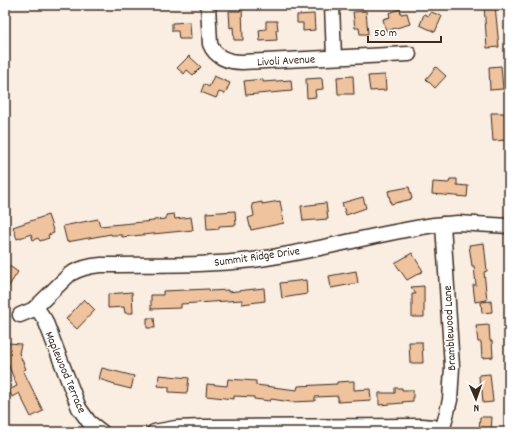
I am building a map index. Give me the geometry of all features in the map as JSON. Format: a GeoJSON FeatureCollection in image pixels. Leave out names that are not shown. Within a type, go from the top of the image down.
{"type":"FeatureCollection","features":[{"type":"Feature","properties":{"kind":"street","name":"Livoli Avenue"},"geometry":{"type":"LineString","coordinates":[[208,5],[210,44],[212,49],[215,53],[231,61],[242,62],[408,54]]}},
{"type":"Feature","properties":{"kind":"street"},"geometry":{"type":"LineString","coordinates":[[332,5],[334,57]]}},
{"type":"Feature","properties":{"kind":"street","name":"Summit Ridge Drive"},"geometry":{"type":"LineString","coordinates":[[20,315],[36,307],[70,274],[89,266],[241,261],[271,257],[425,226],[465,223],[509,226]]}},
{"type":"Feature","properties":{"kind":"street","name":"Bramblewood Lane"},"geometry":{"type":"LineString","coordinates":[[443,224],[452,368],[450,400],[443,431]]}},
{"type":"Feature","properties":{"kind":"street","name":"Maplewood Terrace"},"geometry":{"type":"LineString","coordinates":[[36,307],[45,320],[79,408],[89,422],[102,432]]}},
{"type":"Feature","properties":{"kind":"street"},"geometry":{"type":"LineString","coordinates":[[154,432],[176,428],[203,427],[422,426],[433,427],[443,431]]}},
{"type":"Feature","properties":{"kind":"building"},"geometry":{"type":"Polygon","coordinates":[[[484,5],[495,5],[499,47],[487,48],[484,5]]]}},
{"type":"Feature","properties":{"kind":"building"},"geometry":{"type":"Polygon","coordinates":[[[242,6],[243,40],[234,40],[233,27],[230,28],[229,11],[240,11],[242,6]]]}},
{"type":"Feature","properties":{"kind":"building"},"geometry":{"type":"Polygon","coordinates":[[[400,9],[401,14],[407,13],[410,24],[386,31],[383,19],[390,17],[389,13],[400,9]]]}},
{"type":"Feature","properties":{"kind":"building"},"geometry":{"type":"Polygon","coordinates":[[[366,11],[368,34],[360,34],[359,28],[355,28],[353,12],[366,11]]]}},
{"type":"Feature","properties":{"kind":"building"},"geometry":{"type":"Polygon","coordinates":[[[431,12],[442,16],[435,32],[420,25],[424,14],[429,16],[431,12]]]}},
{"type":"Feature","properties":{"kind":"building"},"geometry":{"type":"Polygon","coordinates":[[[314,14],[315,30],[303,31],[303,23],[297,23],[297,15],[314,14]]]}},
{"type":"Feature","properties":{"kind":"building"},"geometry":{"type":"Polygon","coordinates":[[[266,21],[277,21],[277,40],[260,41],[259,30],[266,29],[266,21]]]}},
{"type":"Feature","properties":{"kind":"building"},"geometry":{"type":"Polygon","coordinates":[[[190,22],[191,39],[179,39],[178,31],[172,31],[172,23],[190,22]]]}},
{"type":"Feature","properties":{"kind":"building"},"geometry":{"type":"Polygon","coordinates":[[[189,56],[201,67],[193,75],[187,70],[184,74],[177,68],[189,56]]]}},
{"type":"Feature","properties":{"kind":"building"},"geometry":{"type":"Polygon","coordinates":[[[501,66],[503,89],[490,90],[489,67],[501,66]]]}},
{"type":"Feature","properties":{"kind":"building"},"geometry":{"type":"Polygon","coordinates":[[[436,67],[446,76],[435,88],[426,79],[436,67]]]}},
{"type":"Feature","properties":{"kind":"building"},"geometry":{"type":"Polygon","coordinates":[[[385,75],[386,90],[370,91],[368,76],[385,75]]]}},
{"type":"Feature","properties":{"kind":"building"},"geometry":{"type":"Polygon","coordinates":[[[214,76],[230,83],[225,94],[219,92],[216,98],[201,92],[204,84],[209,87],[214,76]]]}},
{"type":"Feature","properties":{"kind":"building"},"geometry":{"type":"Polygon","coordinates":[[[353,76],[354,94],[338,94],[337,77],[353,76]]]}},
{"type":"Feature","properties":{"kind":"building"},"geometry":{"type":"Polygon","coordinates":[[[322,78],[323,89],[315,90],[316,97],[307,98],[306,79],[322,78]]]}},
{"type":"Feature","properties":{"kind":"building"},"geometry":{"type":"Polygon","coordinates":[[[263,79],[263,82],[291,80],[292,91],[246,95],[244,81],[263,79]]]}},
{"type":"Feature","properties":{"kind":"building"},"geometry":{"type":"Polygon","coordinates":[[[491,113],[505,113],[506,140],[493,141],[491,113]]]}},
{"type":"Feature","properties":{"kind":"building"},"geometry":{"type":"Polygon","coordinates":[[[450,179],[457,179],[457,185],[468,186],[467,197],[432,194],[433,182],[449,183],[450,179]]]}},
{"type":"Feature","properties":{"kind":"building"},"geometry":{"type":"Polygon","coordinates":[[[409,187],[412,199],[391,204],[388,191],[409,187]]]}},
{"type":"Feature","properties":{"kind":"building"},"geometry":{"type":"Polygon","coordinates":[[[363,197],[366,208],[346,215],[342,203],[363,197]]]}},
{"type":"Feature","properties":{"kind":"building"},"geometry":{"type":"Polygon","coordinates":[[[280,201],[284,223],[251,230],[248,218],[254,216],[252,204],[280,201]]]}},
{"type":"Feature","properties":{"kind":"building"},"geometry":{"type":"Polygon","coordinates":[[[326,203],[328,219],[303,221],[301,206],[326,203]]]}},
{"type":"Feature","properties":{"kind":"building"},"geometry":{"type":"Polygon","coordinates":[[[235,211],[236,225],[219,226],[219,229],[207,230],[206,213],[235,211]]]}},
{"type":"Feature","properties":{"kind":"building"},"geometry":{"type":"Polygon","coordinates":[[[174,214],[175,219],[191,217],[193,230],[122,237],[122,235],[111,234],[67,242],[63,226],[98,219],[100,226],[154,221],[166,219],[166,215],[174,214]]]}},
{"type":"Feature","properties":{"kind":"building"},"geometry":{"type":"Polygon","coordinates":[[[48,215],[54,233],[48,235],[49,238],[40,241],[38,238],[33,240],[31,234],[17,239],[13,227],[48,215]]]}},
{"type":"Feature","properties":{"kind":"building"},"geometry":{"type":"Polygon","coordinates":[[[484,243],[487,271],[484,272],[487,300],[475,302],[473,285],[476,285],[474,266],[472,266],[469,245],[484,243]]]}},
{"type":"Feature","properties":{"kind":"building"},"geometry":{"type":"Polygon","coordinates":[[[412,253],[423,271],[407,280],[395,263],[412,253]]]}},
{"type":"Feature","properties":{"kind":"building"},"geometry":{"type":"Polygon","coordinates":[[[5,263],[18,272],[5,292],[5,263]]]}},
{"type":"Feature","properties":{"kind":"building"},"geometry":{"type":"Polygon","coordinates":[[[356,271],[358,283],[331,288],[329,276],[356,271]]]}},
{"type":"Feature","properties":{"kind":"building"},"geometry":{"type":"Polygon","coordinates":[[[306,280],[307,294],[282,298],[280,283],[306,280]]]}},
{"type":"Feature","properties":{"kind":"building"},"geometry":{"type":"Polygon","coordinates":[[[424,286],[424,317],[412,317],[412,294],[416,294],[411,287],[424,286]]]}},
{"type":"Feature","properties":{"kind":"building"},"geometry":{"type":"Polygon","coordinates":[[[264,288],[265,301],[242,304],[242,300],[181,304],[181,308],[151,309],[151,295],[163,295],[163,291],[209,289],[210,291],[228,290],[228,292],[264,288]]]}},
{"type":"Feature","properties":{"kind":"building"},"geometry":{"type":"Polygon","coordinates":[[[132,292],[133,313],[125,313],[124,307],[108,308],[108,294],[132,292]]]}},
{"type":"Feature","properties":{"kind":"building"},"geometry":{"type":"Polygon","coordinates":[[[84,299],[95,310],[77,329],[66,319],[84,299]]]}},
{"type":"Feature","properties":{"kind":"building"},"geometry":{"type":"Polygon","coordinates":[[[491,301],[492,312],[482,313],[481,302],[491,301]]]}},
{"type":"Feature","properties":{"kind":"building"},"geometry":{"type":"Polygon","coordinates":[[[147,318],[154,318],[155,328],[147,328],[147,318]]]}},
{"type":"Feature","properties":{"kind":"building"},"geometry":{"type":"Polygon","coordinates":[[[489,325],[493,357],[482,358],[481,342],[478,342],[476,326],[489,325]]]}},
{"type":"Feature","properties":{"kind":"building"},"geometry":{"type":"Polygon","coordinates":[[[409,342],[422,342],[423,363],[410,363],[409,342]]]}},
{"type":"Feature","properties":{"kind":"building"},"geometry":{"type":"Polygon","coordinates":[[[8,343],[21,344],[19,353],[26,369],[23,370],[43,411],[31,417],[19,393],[12,397],[9,390],[17,386],[6,359],[8,343]]]}},
{"type":"Feature","properties":{"kind":"building"},"geometry":{"type":"Polygon","coordinates":[[[102,368],[134,376],[131,389],[99,379],[102,368]]]}},
{"type":"Feature","properties":{"kind":"building"},"geometry":{"type":"Polygon","coordinates":[[[490,374],[493,402],[483,403],[482,390],[480,391],[479,375],[490,374]]]}},
{"type":"Feature","properties":{"kind":"building"},"geometry":{"type":"Polygon","coordinates":[[[159,375],[189,378],[187,393],[169,392],[169,387],[158,386],[159,375]]]}},
{"type":"Feature","properties":{"kind":"building"},"geometry":{"type":"Polygon","coordinates":[[[228,379],[256,381],[256,385],[297,390],[298,386],[337,384],[337,382],[354,381],[354,390],[370,389],[371,400],[338,402],[338,396],[315,397],[315,401],[291,402],[271,399],[270,401],[254,399],[254,397],[234,396],[234,399],[206,396],[207,384],[227,386],[228,379]]]}},
{"type":"Feature","properties":{"kind":"building"},"geometry":{"type":"Polygon","coordinates":[[[395,388],[402,388],[402,390],[413,390],[413,401],[379,405],[379,393],[395,393],[395,388]]]}},
{"type":"Feature","properties":{"kind":"building"},"geometry":{"type":"Polygon","coordinates":[[[480,417],[492,417],[491,432],[479,432],[480,417]]]}}]}
